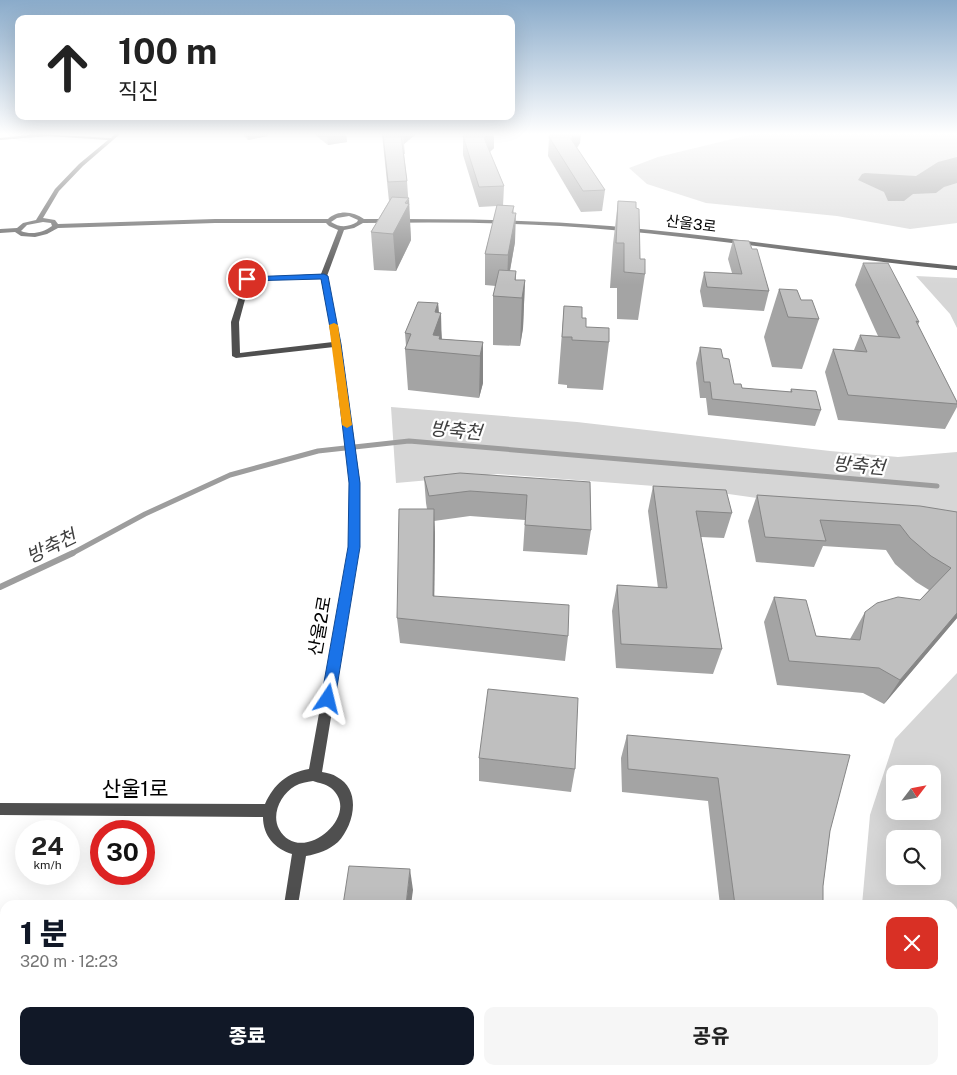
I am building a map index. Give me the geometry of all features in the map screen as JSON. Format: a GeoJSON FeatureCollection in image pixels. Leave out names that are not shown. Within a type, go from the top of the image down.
{"type":"FeatureCollection","features":[{"type":"Feature","properties":{"kind":"street"},"geometry":{"type":"LineString","coordinates":[[39,220],[57,190],[63,184]]}},
{"type":"Feature","properties":{"kind":"street"},"geometry":{"type":"LineString","coordinates":[[17,230],[21,234],[32,235],[45,233],[56,226],[215,221],[328,221],[335,216],[345,214],[358,217],[361,221],[353,227],[342,228],[332,226],[328,221]]}},
{"type":"Feature","properties":{"kind":"street"},"geometry":{"type":"LineString","coordinates":[[0,231],[17,230],[25,224],[39,220],[53,221],[56,226]]}},
{"type":"Feature","properties":{"kind":"street","name":"산울3로"},"geometry":{"type":"LineString","coordinates":[[361,221],[477,220],[644,231],[908,264],[957,268]]}},
{"type":"Feature","properties":{"kind":"street"},"geometry":{"type":"LineString","coordinates":[[324,276],[247,279],[236,322],[236,356],[337,344],[324,276],[342,228]]}},
{"type":"Feature","properties":{"kind":"street","name":"산울2로"},"geometry":{"type":"LineString","coordinates":[[315,775],[354,547],[355,483],[337,344]]}},
{"type":"Feature","properties":{"kind":"street"},"geometry":{"type":"LineString","coordinates":[[315,775],[325,776],[335,781],[343,789],[347,800],[347,812],[343,824],[335,835],[318,846],[300,849],[286,845],[276,838],[270,827],[270,810],[279,791],[289,783],[301,777],[315,775]]}},
{"type":"Feature","properties":{"kind":"street","name":"산울1로"},"geometry":{"type":"LineString","coordinates":[[0,809],[270,810]]}},
{"type":"Feature","properties":{"kind":"street"},"geometry":{"type":"LineString","coordinates":[[292,900],[300,849]]}},
{"type":"Feature","properties":{"kind":"shaded area"},"geometry":{"type":"Polygon","coordinates":[[[648,184],[957,184],[957,223],[910,229],[837,216],[706,203],[648,184]]]}},
{"type":"Feature","properties":{"kind":"shaded area"},"geometry":{"type":"Polygon","coordinates":[[[867,184],[953,184],[944,187],[936,193],[913,194],[904,201],[888,201],[884,192],[867,184]]]}},
{"type":"Feature","properties":{"kind":"shaded area"},"geometry":{"type":"Polygon","coordinates":[[[916,276],[957,278],[957,328],[950,314],[916,276]]]}},
{"type":"Feature","properties":{"kind":"shaded area"},"geometry":{"type":"Polygon","coordinates":[[[391,407],[577,422],[898,457],[957,452],[957,526],[693,489],[498,474],[396,483],[391,407]]]}},
{"type":"Feature","properties":{"kind":"shaded area"},"geometry":{"type":"Polygon","coordinates":[[[957,673],[957,900],[862,900],[870,815],[886,766],[886,820],[941,820],[941,765],[886,765],[895,739],[957,673]]]}},
{"type":"Feature","properties":{"kind":"building"},"geometry":{"type":"Polygon","coordinates":[[[478,184],[503,184],[504,186],[479,187],[478,184]]]}},
{"type":"Feature","properties":{"kind":"building"},"geometry":{"type":"Polygon","coordinates":[[[579,184],[601,184],[605,190],[583,191],[579,184]]]}},
{"type":"Feature","properties":{"kind":"building"},"geometry":{"type":"Polygon","coordinates":[[[392,197],[409,198],[405,203],[409,204],[393,234],[371,232],[392,197]]]}},
{"type":"Feature","properties":{"kind":"building"},"geometry":{"type":"Polygon","coordinates":[[[618,201],[636,202],[636,208],[639,209],[640,259],[645,259],[645,274],[624,272],[624,243],[616,243],[618,201]]]}},
{"type":"Feature","properties":{"kind":"building"},"geometry":{"type":"Polygon","coordinates":[[[497,205],[514,206],[512,213],[516,213],[508,255],[485,254],[497,205]]]}},
{"type":"Feature","properties":{"kind":"building"},"geometry":{"type":"Polygon","coordinates":[[[733,240],[749,241],[752,249],[757,249],[769,291],[707,287],[704,272],[742,274],[733,240]]]}},
{"type":"Feature","properties":{"kind":"building"},"geometry":{"type":"Polygon","coordinates":[[[863,263],[888,263],[919,322],[916,321],[957,404],[848,395],[833,349],[867,352],[860,335],[900,338],[863,263]]]}},
{"type":"Feature","properties":{"kind":"building"},"geometry":{"type":"Polygon","coordinates":[[[499,270],[516,271],[515,280],[525,280],[522,298],[493,296],[499,270]]]}},
{"type":"Feature","properties":{"kind":"building"},"geometry":{"type":"Polygon","coordinates":[[[779,289],[797,290],[801,300],[812,300],[819,319],[788,317],[779,289]]]}},
{"type":"Feature","properties":{"kind":"building"},"geometry":{"type":"Polygon","coordinates":[[[418,302],[438,303],[435,312],[441,313],[433,335],[440,336],[439,339],[483,342],[480,356],[405,349],[411,334],[405,333],[418,302]]]}},
{"type":"Feature","properties":{"kind":"building"},"geometry":{"type":"Polygon","coordinates":[[[564,306],[582,307],[582,318],[586,318],[586,327],[609,328],[609,342],[572,340],[572,337],[562,337],[564,306]]]}},
{"type":"Feature","properties":{"kind":"building"},"geometry":{"type":"Polygon","coordinates":[[[700,347],[721,349],[723,358],[729,359],[734,384],[741,384],[742,388],[792,392],[791,389],[816,391],[821,410],[712,399],[710,382],[704,382],[700,347]]]}},
{"type":"Feature","properties":{"kind":"building"},"geometry":{"type":"Polygon","coordinates":[[[460,473],[590,482],[591,530],[525,525],[527,495],[470,491],[429,496],[424,477],[460,473]]]}},
{"type":"Feature","properties":{"kind":"building"},"geometry":{"type":"Polygon","coordinates":[[[653,486],[726,490],[732,513],[696,511],[722,649],[621,644],[617,585],[667,588],[653,486]]]}},
{"type":"Feature","properties":{"kind":"building"},"geometry":{"type":"Polygon","coordinates":[[[757,495],[920,506],[957,512],[957,613],[900,680],[879,668],[789,661],[774,597],[806,600],[816,636],[860,640],[865,612],[877,603],[898,597],[920,600],[951,568],[931,556],[910,538],[900,525],[820,520],[826,541],[765,537],[757,495]]]}},
{"type":"Feature","properties":{"kind":"building"},"geometry":{"type":"Polygon","coordinates":[[[399,509],[434,509],[433,596],[569,605],[568,636],[397,618],[399,509]]]}},
{"type":"Feature","properties":{"kind":"building"},"geometry":{"type":"Polygon","coordinates":[[[488,689],[578,698],[575,769],[479,758],[488,689]]]}},
{"type":"Feature","properties":{"kind":"building"},"geometry":{"type":"Polygon","coordinates":[[[627,735],[850,755],[830,831],[823,900],[734,900],[718,778],[628,769],[627,735]]]}},
{"type":"Feature","properties":{"kind":"building"},"geometry":{"type":"Polygon","coordinates":[[[349,866],[410,869],[407,900],[344,900],[349,866]]]}},
{"type":"Feature","properties":{"kind":"waterway","name":"방축천"},"geometry":{"type":"LineString","coordinates":[[72,554],[145,514],[230,475],[318,451],[409,441],[937,486]]}},
{"type":"Feature","properties":{"kind":"waterway","name":"방축천"},"geometry":{"type":"LineString","coordinates":[[0,587],[72,554]]}},
{"type":"Feature","properties":{"kind":"slow traffic"},"geometry":{"type":"LineString","coordinates":[[334,325],[347,425]]}},
{"type":"Feature","properties":{"kind":"route"},"geometry":{"type":"LineString","coordinates":[[247,279],[324,276],[337,344],[355,483],[354,547],[328,699]]}}]}
